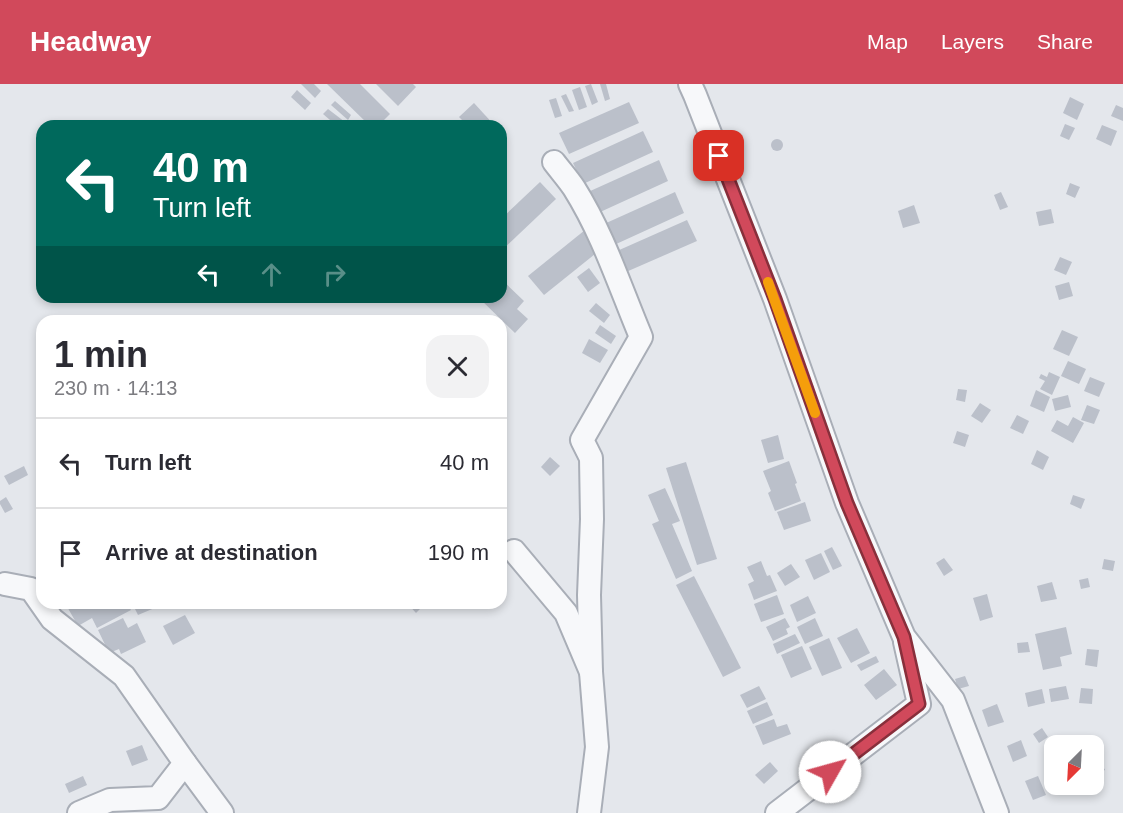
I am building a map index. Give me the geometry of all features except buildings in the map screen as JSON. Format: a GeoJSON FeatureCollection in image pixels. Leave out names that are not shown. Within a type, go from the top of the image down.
{"type":"FeatureCollection","features":[{"type":"Feature","properties":{"kind":"street"},"geometry":{"type":"LineString","coordinates":[[690,84],[775,299],[847,503],[904,637],[919,704],[777,813]]}},
{"type":"Feature","properties":{"kind":"street"},"geometry":{"type":"LineString","coordinates":[[554,162],[573,187],[612,262],[641,337],[582,440],[591,458],[592,519],[589,595],[591,672],[597,747],[589,813]]}},
{"type":"Feature","properties":{"kind":"street"},"geometry":{"type":"LineString","coordinates":[[514,551],[566,613],[591,672]]}},
{"type":"Feature","properties":{"kind":"street"},"geometry":{"type":"LineString","coordinates":[[5,584],[31,589],[36,596]]}},
{"type":"Feature","properties":{"kind":"street"},"geometry":{"type":"LineString","coordinates":[[45,609],[52,619],[123,676],[222,813]]}},
{"type":"Feature","properties":{"kind":"street"},"geometry":{"type":"LineString","coordinates":[[904,637],[953,700],[997,813]]}},
{"type":"Feature","properties":{"kind":"street"},"geometry":{"type":"LineString","coordinates":[[79,813],[110,800],[158,798],[186,763]]}},
{"type":"Feature","properties":{"kind":"slow traffic"},"geometry":{"type":"LineString","coordinates":[[768,282],[815,413]]}},
{"type":"Feature","properties":{"kind":"route"},"geometry":{"type":"LineString","coordinates":[[719,156],[775,299],[847,503],[904,637],[919,704],[830,772]]}}]}
